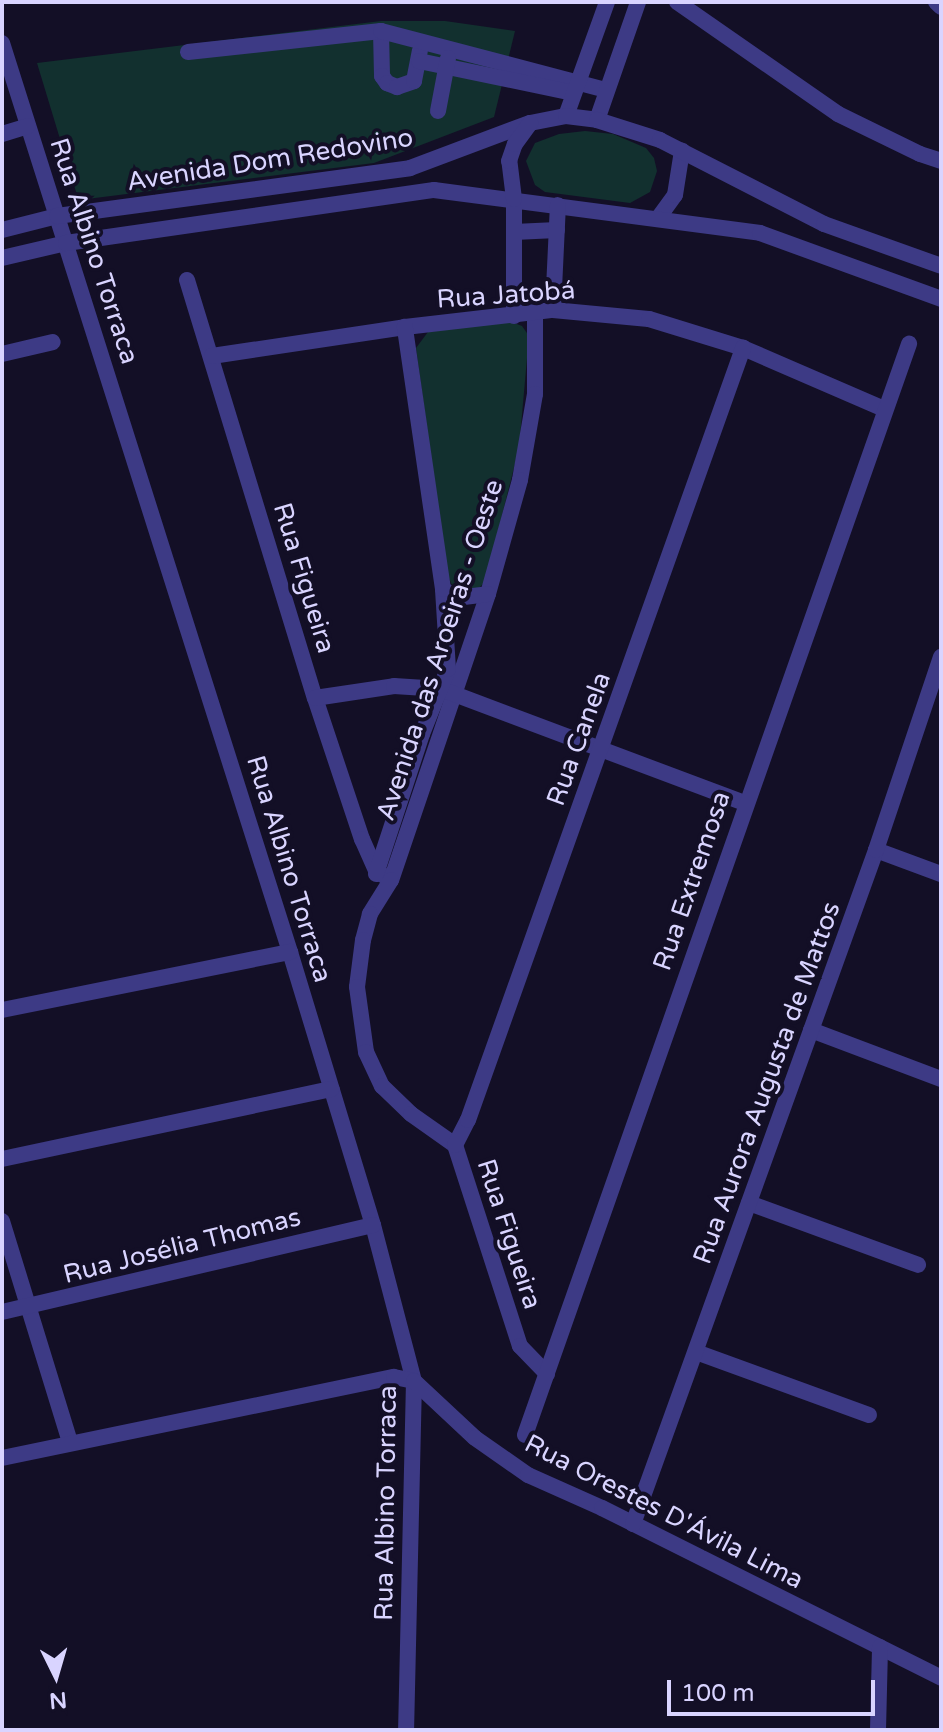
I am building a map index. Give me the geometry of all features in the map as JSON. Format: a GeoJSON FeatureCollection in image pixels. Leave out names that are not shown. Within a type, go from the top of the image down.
{"type":"FeatureCollection","features":[{"type":"Feature","properties":{"kind":"street"},"geometry":{"type":"LineString","coordinates":[[566,116],[607,2]]}},
{"type":"Feature","properties":{"kind":"street"},"geometry":{"type":"LineString","coordinates":[[597,120],[638,2]]}},
{"type":"Feature","properties":{"kind":"street"},"geometry":{"type":"LineString","coordinates":[[936,2],[941,7]]}},
{"type":"Feature","properties":{"kind":"street"},"geometry":{"type":"LineString","coordinates":[[687,4],[838,114],[941,161]]}},
{"type":"Feature","properties":{"kind":"street"},"geometry":{"type":"LineString","coordinates":[[188,52],[381,31],[575,87]]}},
{"type":"Feature","properties":{"kind":"street"},"geometry":{"type":"LineString","coordinates":[[381,31],[382,76],[387,83],[397,87],[414,81],[421,41]]}},
{"type":"Feature","properties":{"kind":"street","name":"Rua Albino Torraca"},"geometry":{"type":"LineString","coordinates":[[2,43],[290,952],[373,1225],[414,1381],[406,1730]]}},
{"type":"Feature","properties":{"kind":"street"},"geometry":{"type":"LineString","coordinates":[[438,111],[450,49]]}},
{"type":"Feature","properties":{"kind":"street"},"geometry":{"type":"LineString","coordinates":[[419,61],[606,90]]}},
{"type":"Feature","properties":{"kind":"street","name":"Avenida Dom Redovino"},"geometry":{"type":"LineString","coordinates":[[2,230],[57,216],[410,168],[530,123],[566,116],[597,120],[682,151],[824,224],[941,266]]}},
{"type":"Feature","properties":{"kind":"street"},"geometry":{"type":"LineString","coordinates":[[514,316],[514,199],[509,161],[515,144],[530,123]]}},
{"type":"Feature","properties":{"kind":"street"},"geometry":{"type":"LineString","coordinates":[[2,134],[28,126]]}},
{"type":"Feature","properties":{"kind":"street"},"geometry":{"type":"LineString","coordinates":[[659,217],[675,195],[682,151]]}},
{"type":"Feature","properties":{"kind":"street","name":"Avenida Dom Redovino"},"geometry":{"type":"LineString","coordinates":[[2,258],[66,243],[434,190],[659,217],[760,233],[941,299]]}},
{"type":"Feature","properties":{"kind":"street"},"geometry":{"type":"LineString","coordinates":[[553,310],[558,205]]}},
{"type":"Feature","properties":{"kind":"street"},"geometry":{"type":"LineString","coordinates":[[514,232],[557,230]]}},
{"type":"Feature","properties":{"kind":"street","name":"Rua Figueira"},"geometry":{"type":"LineString","coordinates":[[187,280],[315,698],[376,871]]}},
{"type":"Feature","properties":{"kind":"street","name":"Rua Jatobá"},"geometry":{"type":"LineString","coordinates":[[212,356],[405,327],[553,310],[649,319],[743,348],[884,409]]}},
{"type":"Feature","properties":{"kind":"street","name":"Avenida das Aroeiras - Oeste"},"geometry":{"type":"LineString","coordinates":[[376,900],[391,880],[447,691],[488,594],[520,480],[535,394],[535,313]]}},
{"type":"Feature","properties":{"kind":"street"},"geometry":{"type":"LineString","coordinates":[[376,900],[376,871],[422,734],[447,691],[443,589],[405,327]]}},
{"type":"Feature","properties":{"kind":"street"},"geometry":{"type":"LineString","coordinates":[[2,354],[53,342]]}},
{"type":"Feature","properties":{"kind":"street","name":"Rua Extremosa"},"geometry":{"type":"LineString","coordinates":[[525,1435],[909,344]]}},
{"type":"Feature","properties":{"kind":"street","name":"Rua Canela"},"geometry":{"type":"LineString","coordinates":[[455,1145],[468,1120],[743,348]]}},
{"type":"Feature","properties":{"kind":"street"},"geometry":{"type":"LineString","coordinates":[[443,589],[456,598],[488,594]]}},
{"type":"Feature","properties":{"kind":"street","name":"Rua Aurora Augusta de Mattos"},"geometry":{"type":"LineString","coordinates":[[633,1524],[936,692],[941,657]]}},
{"type":"Feature","properties":{"kind":"street"},"geometry":{"type":"LineString","coordinates":[[315,698],[394,686],[447,691],[745,803]]}},
{"type":"Feature","properties":{"kind":"street"},"geometry":{"type":"LineString","coordinates":[[876,850],[941,874]]}},
{"type":"Feature","properties":{"kind":"street"},"geometry":{"type":"LineString","coordinates":[[376,871],[391,880]]}},
{"type":"Feature","properties":{"kind":"street","name":"Rua Figueira"},"geometry":{"type":"LineString","coordinates":[[376,900],[363,940],[357,987],[366,1052],[382,1086],[411,1114],[455,1145],[520,1346],[547,1374]]}},
{"type":"Feature","properties":{"kind":"street"},"geometry":{"type":"LineString","coordinates":[[2,1010],[290,952]]}},
{"type":"Feature","properties":{"kind":"street"},"geometry":{"type":"LineString","coordinates":[[811,1030],[941,1079]]}},
{"type":"Feature","properties":{"kind":"street"},"geometry":{"type":"LineString","coordinates":[[2,1159],[332,1089]]}},
{"type":"Feature","properties":{"kind":"street"},"geometry":{"type":"LineString","coordinates":[[749,1203],[918,1265]]}},
{"type":"Feature","properties":{"kind":"street"},"geometry":{"type":"LineString","coordinates":[[2,1221],[70,1442]]}},
{"type":"Feature","properties":{"kind":"street","name":"Rua Josélia Thomas"},"geometry":{"type":"LineString","coordinates":[[2,1312],[373,1225]]}},
{"type":"Feature","properties":{"kind":"street"},"geometry":{"type":"LineString","coordinates":[[696,1352],[869,1415]]}},
{"type":"Feature","properties":{"kind":"street"},"geometry":{"type":"LineString","coordinates":[[2,1458],[394,1377],[414,1381]]}},
{"type":"Feature","properties":{"kind":"street","name":"Rua Orestes D'Ávila Lima"},"geometry":{"type":"LineString","coordinates":[[414,1381],[475,1438],[528,1475],[941,1678]]}},
{"type":"Feature","properties":{"kind":"street"},"geometry":{"type":"LineString","coordinates":[[878,1730],[880,1647]]}},
{"type":"Feature","properties":{"kind":"green space"},"geometry":{"type":"Polygon","coordinates":[[[381,21],[445,21],[515,31],[494,117],[374,163],[87,199],[77,195],[37,63],[381,21]]]}},
{"type":"Feature","properties":{"kind":"green space"},"geometry":{"type":"Polygon","coordinates":[[[585,131],[613,134],[646,148],[654,158],[657,171],[650,192],[630,203],[545,192],[535,185],[526,161],[535,143],[559,134],[585,131]]]}},
{"type":"Feature","properties":{"kind":"green space"},"geometry":{"type":"Polygon","coordinates":[[[509,321],[522,326],[529,336],[519,448],[485,582],[477,590],[462,592],[452,585],[447,574],[416,348],[428,332],[509,321]]]}}]}
